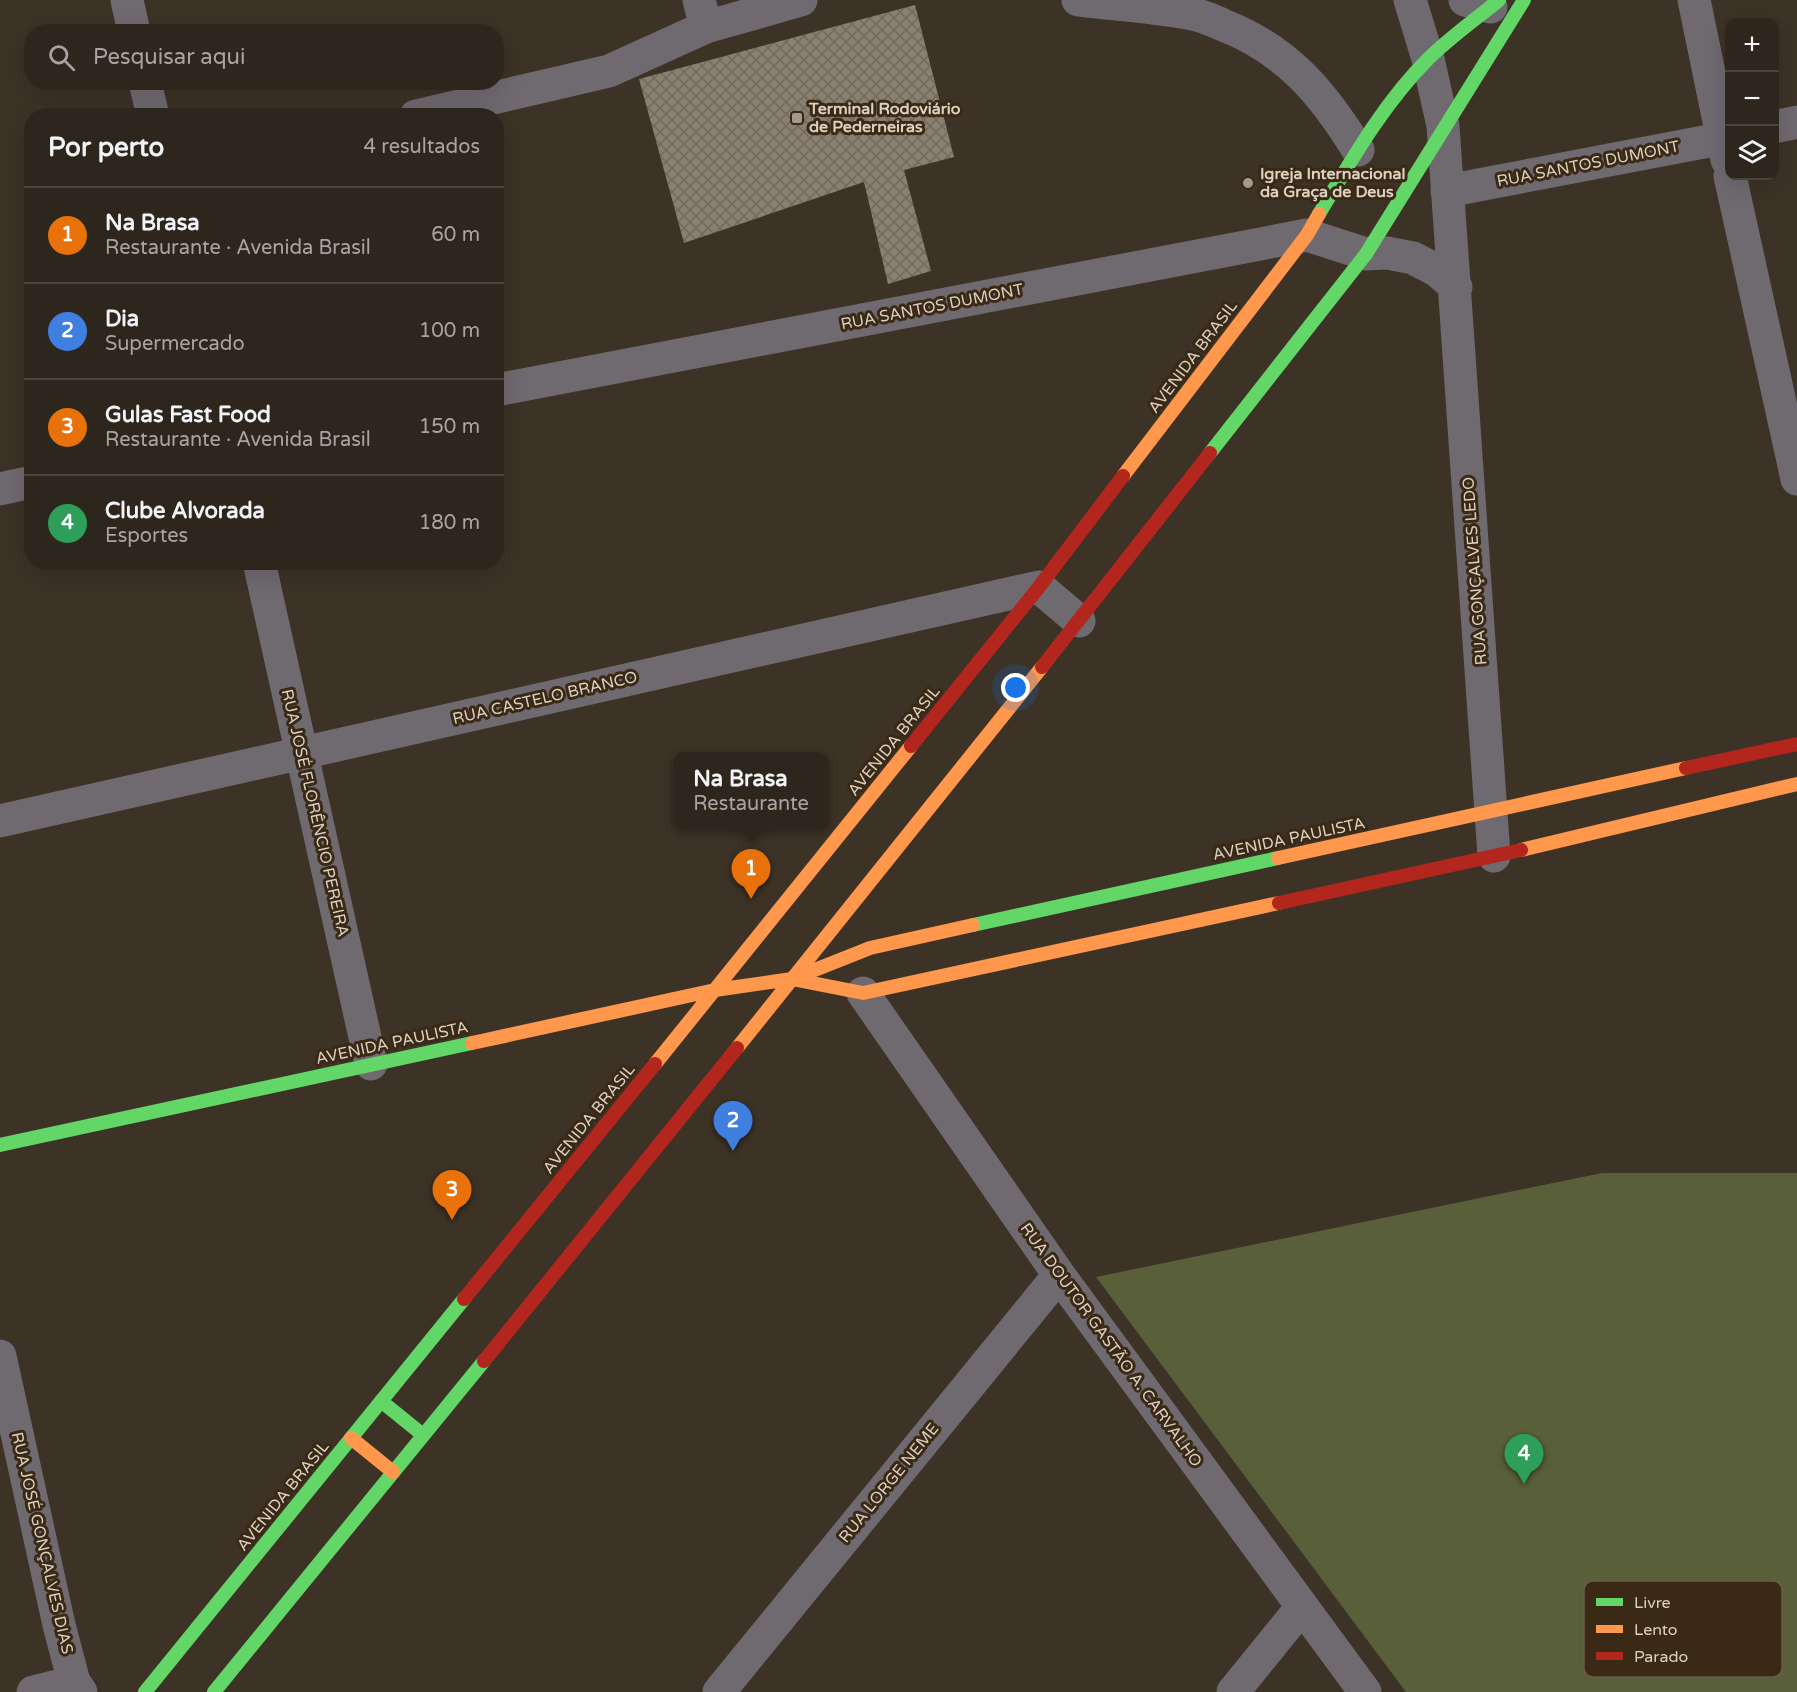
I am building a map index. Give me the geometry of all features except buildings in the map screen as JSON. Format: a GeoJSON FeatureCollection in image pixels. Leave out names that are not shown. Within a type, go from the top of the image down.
{"type":"FeatureCollection","features":[{"type":"Feature","properties":{"kind":"main road"},"geometry":{"type":"LineString","coordinates":[[214,1692],[1079,621],[1365,254],[1443,126],[1524,0]]}},
{"type":"Feature","properties":{"kind":"main road","name":"AVENIDA BRASIL"},"geometry":{"type":"LineString","coordinates":[[145,1692],[716,990],[1039,587],[1306,235],[1358,150],[1396,97],[1428,59],[1485,2]]}},
{"type":"Feature","properties":{"kind":"main road","name":"AVENIDA PAULISTA"},"geometry":{"type":"LineString","coordinates":[[0,1145],[716,990],[792,978],[870,948],[1797,744]]}},
{"type":"Feature","properties":{"kind":"main road","name":"AVENIDA PAULISTA"},"geometry":{"type":"LineString","coordinates":[[792,978],[862,993],[1494,856],[1797,784]]}},
{"type":"Feature","properties":{"kind":"main road"},"geometry":{"type":"LineString","coordinates":[[381,1401],[423,1435]]}},
{"type":"Feature","properties":{"kind":"main road"},"geometry":{"type":"LineString","coordinates":[[351,1438],[393,1473]]}},
{"type":"Feature","properties":{"kind":"street"},"geometry":{"type":"LineString","coordinates":[[127,0],[132,24]]}},
{"type":"Feature","properties":{"kind":"street"},"geometry":{"type":"LineString","coordinates":[[450,108],[609,71],[703,14],[801,0]]}},
{"type":"Feature","properties":{"kind":"street"},"geometry":{"type":"LineString","coordinates":[[1078,0],[1198,15],[1238,31],[1275,53],[1308,81],[1336,113],[1358,150]]}},
{"type":"Feature","properties":{"kind":"street","name":"RUA GONÇALVES LEDO"},"geometry":{"type":"LineString","coordinates":[[1410,0],[1428,59],[1443,126],[1494,856]]}},
{"type":"Feature","properties":{"kind":"street"},"geometry":{"type":"LineString","coordinates":[[1694,0],[1725,134]]}},
{"type":"Feature","properties":{"kind":"street"},"geometry":{"type":"LineString","coordinates":[[147,90],[151,108]]}},
{"type":"Feature","properties":{"kind":"street"},"geometry":{"type":"LineString","coordinates":[[1779,126],[1797,122]]}},
{"type":"Feature","properties":{"kind":"street","name":"RUA SANTOS DUMONT"},"geometry":{"type":"LineString","coordinates":[[1447,191],[1725,138]]}},
{"type":"Feature","properties":{"kind":"street"},"geometry":{"type":"LineString","coordinates":[[1731,180],[1797,479]]}},
{"type":"Feature","properties":{"kind":"street","name":"RUA SANTOS DUMONT"},"geometry":{"type":"LineString","coordinates":[[504,388],[1306,235],[1365,254]]}},
{"type":"Feature","properties":{"kind":"street"},"geometry":{"type":"LineString","coordinates":[[1365,254],[1387,253],[1413,258],[1436,270],[1456,287]]}},
{"type":"Feature","properties":{"kind":"street"},"geometry":{"type":"LineString","coordinates":[[0,489],[24,484]]}},
{"type":"Feature","properties":{"kind":"street","name":"RUA JOSÉ FLORÊNCIO PEREIRA"},"geometry":{"type":"LineString","coordinates":[[261,570],[372,1064]]}},
{"type":"Feature","properties":{"kind":"street"},"geometry":{"type":"LineString","coordinates":[[1039,587],[1079,621]]}},
{"type":"Feature","properties":{"kind":"street","name":"RUA CASTELO BRANCO"},"geometry":{"type":"LineString","coordinates":[[0,821],[1039,587]]}},
{"type":"Feature","properties":{"kind":"street","name":"RUA DOUTOR GASTÃO A. CARVALHO"},"geometry":{"type":"LineString","coordinates":[[862,993],[1059,1275],[1365,1692]]}},
{"type":"Feature","properties":{"kind":"street","name":"RUA LORGE NEME"},"geometry":{"type":"LineString","coordinates":[[719,1692],[1059,1275]]}},
{"type":"Feature","properties":{"kind":"street","name":"RUA JOSÉ GONÇALVES DIAS"},"geometry":{"type":"LineString","coordinates":[[0,1356],[57,1614],[77,1687]]}},
{"type":"Feature","properties":{"kind":"street"},"geometry":{"type":"LineString","coordinates":[[1233,1692],[1302,1606]]}},
{"type":"Feature","properties":{"kind":"street"},"geometry":{"type":"LineString","coordinates":[[33,1692],[77,1687]]}},
{"type":"Feature","properties":{"kind":"green space"},"geometry":{"type":"Polygon","coordinates":[[[1602,1173],[1797,1173],[1797,1692],[1406,1692],[1096,1277],[1602,1173]]]}},
{"type":"Feature","properties":{"kind":"traffic: fast"},"geometry":{"type":"LineString","coordinates":[[1319,214],[1396,95],[1428,59],[1499,0]]}},
{"type":"Feature","properties":{"kind":"traffic: fast"},"geometry":{"type":"LineString","coordinates":[[1210,453],[1366,254],[1524,0]]}},
{"type":"Feature","properties":{"kind":"traffic: fast"},"geometry":{"type":"LineString","coordinates":[[973,925],[1278,858]]}},
{"type":"Feature","properties":{"kind":"traffic: fast"},"geometry":{"type":"LineString","coordinates":[[0,1145],[472,1043]]}},
{"type":"Feature","properties":{"kind":"traffic: fast"},"geometry":{"type":"LineString","coordinates":[[145,1692],[464,1299]]}},
{"type":"Feature","properties":{"kind":"traffic: fast"},"geometry":{"type":"LineString","coordinates":[[214,1692],[484,1361]]}},
{"type":"Feature","properties":{"kind":"traffic: fast"},"geometry":{"type":"LineString","coordinates":[[381,1401],[423,1435]]}},
{"type":"Feature","properties":{"kind":"traffic: slow"},"geometry":{"type":"LineString","coordinates":[[1123,476],[1307,235],[1319,214]]}},
{"type":"Feature","properties":{"kind":"traffic: slow"},"geometry":{"type":"LineString","coordinates":[[737,1048],[1042,667]]}},
{"type":"Feature","properties":{"kind":"traffic: slow"},"geometry":{"type":"LineString","coordinates":[[655,1064],[911,746]]}},
{"type":"Feature","properties":{"kind":"traffic: slow"},"geometry":{"type":"LineString","coordinates":[[1278,858],[1686,768]]}},
{"type":"Feature","properties":{"kind":"traffic: slow"},"geometry":{"type":"LineString","coordinates":[[1521,850],[1797,784]]}},
{"type":"Feature","properties":{"kind":"traffic: slow"},"geometry":{"type":"LineString","coordinates":[[792,979],[863,993],[1279,903]]}},
{"type":"Feature","properties":{"kind":"traffic: slow"},"geometry":{"type":"LineString","coordinates":[[472,1043],[715,990],[792,979],[870,948],[973,925]]}},
{"type":"Feature","properties":{"kind":"traffic: slow"},"geometry":{"type":"LineString","coordinates":[[351,1438],[393,1472]]}},
{"type":"Feature","properties":{"kind":"traffic: jam"},"geometry":{"type":"LineString","coordinates":[[1042,667],[1210,453]]}},
{"type":"Feature","properties":{"kind":"traffic: jam"},"geometry":{"type":"LineString","coordinates":[[911,746],[1039,587],[1123,476]]}},
{"type":"Feature","properties":{"kind":"traffic: jam"},"geometry":{"type":"LineString","coordinates":[[1686,768],[1797,744]]}},
{"type":"Feature","properties":{"kind":"traffic: jam"},"geometry":{"type":"LineString","coordinates":[[1279,903],[1521,850]]}},
{"type":"Feature","properties":{"kind":"traffic: jam"},"geometry":{"type":"LineString","coordinates":[[484,1361],[737,1048]]}},
{"type":"Feature","properties":{"kind":"traffic: jam"},"geometry":{"type":"LineString","coordinates":[[464,1299],[655,1064]]}},
{"type":"Feature","properties":{"kind":"place","name":"Terminal Rodoviário de Pederneiras"},"geometry":{"type":"Point","coordinates":[797,118]}},
{"type":"Feature","properties":{"kind":"place","name":"Igreja Internacional da Graça de Deus"},"geometry":{"type":"Point","coordinates":[1248,183]}},
{"type":"Feature","properties":{"kind":"place","name":"Na Brasa"},"geometry":{"type":"Point","coordinates":[751,899]}},
{"type":"Feature","properties":{"kind":"place","name":"Dia"},"geometry":{"type":"Point","coordinates":[733,1151]}},
{"type":"Feature","properties":{"kind":"place","name":"Gulas Fast Food"},"geometry":{"type":"Point","coordinates":[452,1220]}},
{"type":"Feature","properties":{"kind":"place","name":"Clube Alvorada"},"geometry":{"type":"Point","coordinates":[1524,1484]}}]}
